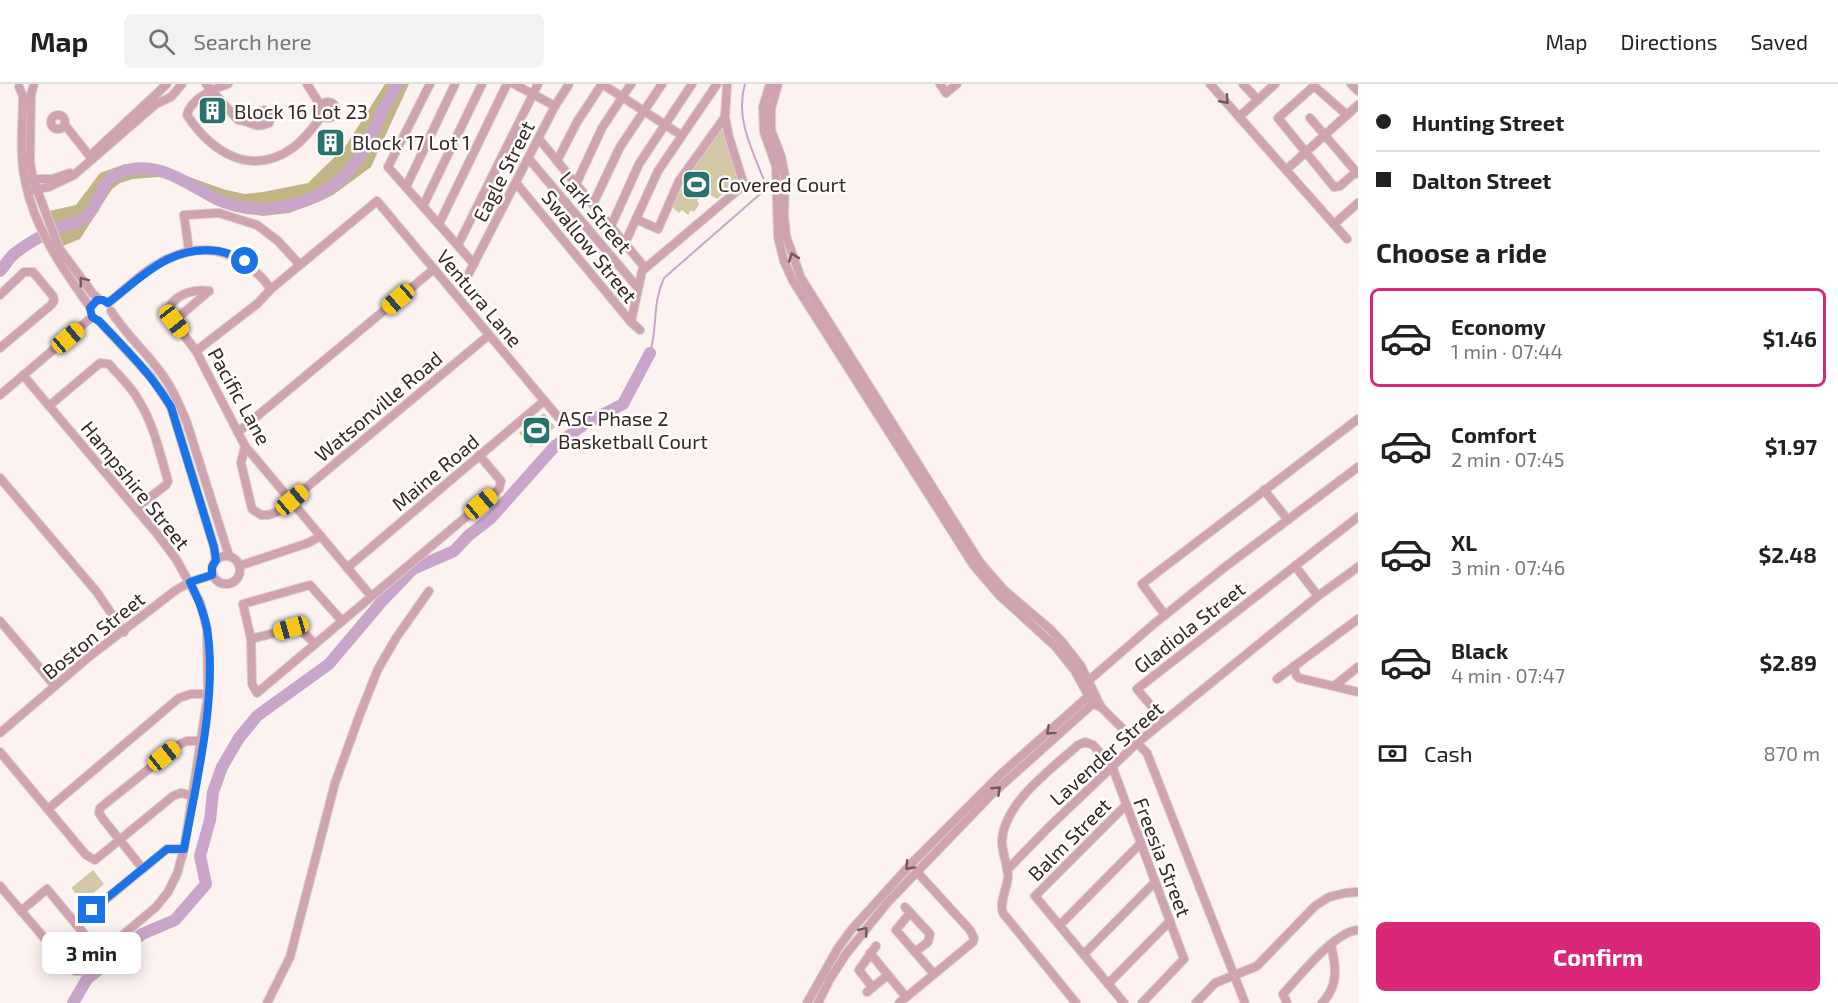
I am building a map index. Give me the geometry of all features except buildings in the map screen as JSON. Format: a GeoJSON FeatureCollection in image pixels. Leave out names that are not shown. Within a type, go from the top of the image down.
{"type":"FeatureCollection","features":[{"type":"Feature","properties":{"kind":"street"},"geometry":{"type":"LineString","coordinates":[[29,179],[32,84],[17,85],[23,96],[22,161],[40,214],[55,249],[95,319],[151,377],[171,407],[216,560]]}},
{"type":"Feature","properties":{"kind":"street"},"geometry":{"type":"LineString","coordinates":[[131,123],[158,90],[167,84]]}},
{"type":"Feature","properties":{"kind":"street"},"geometry":{"type":"LineString","coordinates":[[32,190],[49,188],[66,180],[131,123],[156,104],[171,97],[182,84]]}},
{"type":"Feature","properties":{"kind":"street"},"geometry":{"type":"LineString","coordinates":[[228,84],[208,87],[189,109],[187,115],[215,148],[230,157],[257,161],[284,154],[298,144],[322,116]]}},
{"type":"Feature","properties":{"kind":"street"},"geometry":{"type":"LineString","coordinates":[[307,84],[321,106],[322,116]]}},
{"type":"Feature","properties":{"kind":"street"},"geometry":{"type":"LineString","coordinates":[[430,84],[388,166],[474,264]]}},
{"type":"Feature","properties":{"kind":"street"},"geometry":{"type":"LineString","coordinates":[[406,187],[455,84]]}},
{"type":"Feature","properties":{"kind":"street"},"geometry":{"type":"LineString","coordinates":[[423,206],[482,84]]}},
{"type":"Feature","properties":{"kind":"street"},"geometry":{"type":"LineString","coordinates":[[439,225],[507,84]]}},
{"type":"Feature","properties":{"kind":"street"},"geometry":{"type":"LineString","coordinates":[[514,84],[555,106]]}},
{"type":"Feature","properties":{"kind":"street"},"geometry":{"type":"LineString","coordinates":[[458,245],[531,94],[538,84]]}},
{"type":"Feature","properties":{"kind":"street","name":"Eagle Street"},"geometry":{"type":"LineString","coordinates":[[468,275],[555,106],[569,84]]}},
{"type":"Feature","properties":{"kind":"street"},"geometry":{"type":"LineString","coordinates":[[557,161],[577,122],[602,84],[681,135]]}},
{"type":"Feature","properties":{"kind":"street"},"geometry":{"type":"LineString","coordinates":[[576,184],[602,128],[631,84]]}},
{"type":"Feature","properties":{"kind":"street"},"geometry":{"type":"LineString","coordinates":[[592,204],[620,147],[662,84]]}},
{"type":"Feature","properties":{"kind":"street"},"geometry":{"type":"LineString","coordinates":[[611,226],[639,164],[692,84]]}},
{"type":"Feature","properties":{"kind":"street"},"geometry":{"type":"LineString","coordinates":[[625,243],[658,171],[717,84]]}},
{"type":"Feature","properties":{"kind":"street"},"geometry":{"type":"LineString","coordinates":[[727,84],[725,117],[744,184]]}},
{"type":"Feature","properties":{"kind":"street"},"geometry":{"type":"LineString","coordinates":[[770,84],[764,107],[764,132],[776,166],[778,237],[784,261],[793,281],[974,566],[999,595],[1055,646],[1086,682]]}},
{"type":"Feature","properties":{"kind":"street"},"geometry":{"type":"LineString","coordinates":[[778,84],[771,109],[771,130],[784,165],[786,236],[801,278],[979,561],[1005,590],[1050,629],[1081,666],[1095,700],[1147,753],[1245,1003]]}},
{"type":"Feature","properties":{"kind":"street"},"geometry":{"type":"LineString","coordinates":[[940,84],[946,93],[957,84]]}},
{"type":"Feature","properties":{"kind":"street"},"geometry":{"type":"LineString","coordinates":[[1210,84],[1347,239]]}},
{"type":"Feature","properties":{"kind":"street"},"geometry":{"type":"LineString","coordinates":[[1243,84],[1258,100]]}},
{"type":"Feature","properties":{"kind":"street"},"geometry":{"type":"LineString","coordinates":[[1239,117],[1275,84]]}},
{"type":"Feature","properties":{"kind":"street"},"geometry":{"type":"LineString","coordinates":[[1352,84],[1358,91]]}},
{"type":"Feature","properties":{"kind":"street"},"geometry":{"type":"LineString","coordinates":[[1310,118],[1357,173],[1337,188],[1279,121],[1279,116],[1314,86],[1347,115]]}},
{"type":"Feature","properties":{"kind":"street"},"geometry":{"type":"LineString","coordinates":[[208,87],[232,115],[242,120]]}},
{"type":"Feature","properties":{"kind":"street"},"geometry":{"type":"LineString","coordinates":[[321,106],[325,102],[330,102],[336,110],[330,118],[322,116]]}},
{"type":"Feature","properties":{"kind":"street"},"geometry":{"type":"LineString","coordinates":[[1286,170],[1358,105]]}},
{"type":"Feature","properties":{"kind":"street"},"geometry":{"type":"LineString","coordinates":[[636,219],[658,229],[679,181],[725,117]]}},
{"type":"Feature","properties":{"kind":"street"},"geometry":{"type":"LineString","coordinates":[[65,125],[91,158]]}},
{"type":"Feature","properties":{"kind":"street"},"geometry":{"type":"LineString","coordinates":[[539,139],[645,268]]}},
{"type":"Feature","properties":{"kind":"street"},"geometry":{"type":"LineString","coordinates":[[29,179],[64,176],[91,158]]}},
{"type":"Feature","properties":{"kind":"street","name":"Lark Street"},"geometry":{"type":"LineString","coordinates":[[529,159],[638,288]]}},
{"type":"Feature","properties":{"kind":"street","name":"Swallow Street"},"geometry":{"type":"LineString","coordinates":[[516,183],[640,330]]}},
{"type":"Feature","properties":{"kind":"street"},"geometry":{"type":"LineString","coordinates":[[631,322],[640,274],[645,268],[744,184],[760,186]]}},
{"type":"Feature","properties":{"kind":"street","name":"Ventura Lane"},"geometry":{"type":"LineString","coordinates":[[300,265],[377,201],[558,417]]}},
{"type":"Feature","properties":{"kind":"street"},"geometry":{"type":"LineString","coordinates":[[1334,224],[1356,208]]}},
{"type":"Feature","properties":{"kind":"street"},"geometry":{"type":"LineString","coordinates":[[189,251],[184,215],[219,213],[257,225],[278,241],[300,265],[257,304],[196,351]]}},
{"type":"Feature","properties":{"kind":"street"},"geometry":{"type":"LineString","coordinates":[[55,249],[93,294],[106,304],[118,322],[159,370],[180,404],[229,556]]}},
{"type":"Feature","properties":{"kind":"street"},"geometry":{"type":"LineString","coordinates":[[90,308],[94,302],[106,304],[157,264],[189,251],[220,251],[245,261],[271,289]]}},
{"type":"Feature","properties":{"kind":"street"},"geometry":{"type":"LineString","coordinates":[[238,432],[434,269]]}},
{"type":"Feature","properties":{"kind":"street"},"geometry":{"type":"LineString","coordinates":[[0,295],[24,272],[33,272],[54,300],[0,348]]}},
{"type":"Feature","properties":{"kind":"street"},"geometry":{"type":"LineString","coordinates":[[198,290],[209,291],[174,321],[168,314],[173,301],[198,290]]}},
{"type":"Feature","properties":{"kind":"street"},"geometry":{"type":"LineString","coordinates":[[0,394],[95,319],[105,319],[106,304]]}},
{"type":"Feature","properties":{"kind":"street","name":"Pacific Lane"},"geometry":{"type":"LineString","coordinates":[[174,321],[196,351],[245,446],[371,596]]}},
{"type":"Feature","properties":{"kind":"street","name":"Watsonville Road"},"geometry":{"type":"LineString","coordinates":[[245,446],[241,463],[252,509],[256,513],[268,515],[277,512],[489,334]]}},
{"type":"Feature","properties":{"kind":"street"},"geometry":{"type":"LineString","coordinates":[[49,406],[100,363],[109,364],[130,388],[150,421],[168,481],[136,508]]}},
{"type":"Feature","properties":{"kind":"street","name":"Hampshire Street"},"geometry":{"type":"LineString","coordinates":[[21,911],[69,968],[75,971],[80,970],[156,907],[168,892],[177,874],[184,849],[208,694],[207,629],[200,602],[190,582],[176,559],[136,508],[23,375]]}},
{"type":"Feature","properties":{"kind":"street","name":"Maine Road"},"geometry":{"type":"LineString","coordinates":[[347,568],[544,401]]}},
{"type":"Feature","properties":{"kind":"street"},"geometry":{"type":"LineString","coordinates":[[1165,615],[1142,584],[1358,419]]}},
{"type":"Feature","properties":{"kind":"street"},"geometry":{"type":"LineString","coordinates":[[342,621],[310,585],[243,604],[251,639],[252,684],[257,693],[499,489],[501,481],[479,455]]}},
{"type":"Feature","properties":{"kind":"street"},"geometry":{"type":"LineString","coordinates":[[1086,682],[1165,615],[1358,467]]}},
{"type":"Feature","properties":{"kind":"street"},"geometry":{"type":"LineString","coordinates":[[0,478],[96,591],[124,632]]}},
{"type":"Feature","properties":{"kind":"street"},"geometry":{"type":"LineString","coordinates":[[1264,490],[1288,520]]}},
{"type":"Feature","properties":{"kind":"street","name":"Gladiola Street"},"geometry":{"type":"LineString","coordinates":[[1164,721],[1137,689],[1358,517]]}},
{"type":"Feature","properties":{"kind":"street"},"geometry":{"type":"LineString","coordinates":[[239,566],[308,543],[321,536]]}},
{"type":"Feature","properties":{"kind":"street"},"geometry":{"type":"LineString","coordinates":[[222,556],[229,556],[236,560],[239,566],[239,576],[228,584],[218,582],[212,575],[212,567],[222,556]]}},
{"type":"Feature","properties":{"kind":"street"},"geometry":{"type":"LineString","coordinates":[[1295,566],[1318,596]]}},
{"type":"Feature","properties":{"kind":"street","name":"Lavender Street"},"geometry":{"type":"LineString","coordinates":[[1008,870],[1137,742],[1318,596],[1358,567]]}},
{"type":"Feature","properties":{"kind":"street","name":"Boston Street"},"geometry":{"type":"LineString","coordinates":[[0,733],[90,656],[190,582],[212,575]]}},
{"type":"Feature","properties":{"kind":"street"},"geometry":{"type":"LineString","coordinates":[[267,1003],[290,957],[335,783],[360,714],[378,669],[429,591]]}},
{"type":"Feature","properties":{"kind":"street"},"geometry":{"type":"LineString","coordinates":[[1277,679],[1358,619]]}},
{"type":"Feature","properties":{"kind":"street"},"geometry":{"type":"LineString","coordinates":[[0,621],[55,686]]}},
{"type":"Feature","properties":{"kind":"street"},"geometry":{"type":"LineString","coordinates":[[251,639],[298,627],[315,644]]}},
{"type":"Feature","properties":{"kind":"street"},"geometry":{"type":"LineString","coordinates":[[1294,666],[1299,678],[1358,692]]}},
{"type":"Feature","properties":{"kind":"street"},"geometry":{"type":"LineString","coordinates":[[1334,686],[1358,667]]}},
{"type":"Feature","properties":{"kind":"street"},"geometry":{"type":"LineString","coordinates":[[48,809],[179,698],[191,694],[208,694]]}},
{"type":"Feature","properties":{"kind":"street"},"geometry":{"type":"LineString","coordinates":[[818,1003],[830,979],[860,935],[917,872],[992,794],[1095,700]]}},
{"type":"Feature","properties":{"kind":"street"},"geometry":{"type":"LineString","coordinates":[[807,1003],[821,975],[852,929],[910,865],[1001,774],[1095,700]]}},
{"type":"Feature","properties":{"kind":"street"},"geometry":{"type":"LineString","coordinates":[[143,868],[99,813],[100,808],[180,744],[187,741],[202,741]]}},
{"type":"Feature","properties":{"kind":"street"},"geometry":{"type":"LineString","coordinates":[[1076,1003],[1003,914],[1008,870],[1002,839],[1011,812],[1021,798],[1082,743],[1093,745],[1112,766]]}},
{"type":"Feature","properties":{"kind":"street"},"geometry":{"type":"LineString","coordinates":[[0,752],[86,855],[95,860],[173,796],[181,793],[194,796]]}},
{"type":"Feature","properties":{"kind":"street","name":"Freesia Street"},"geometry":{"type":"LineString","coordinates":[[1112,766],[1184,959],[1142,1003]]}},
{"type":"Feature","properties":{"kind":"street","name":"Balm Street"},"geometry":{"type":"LineString","coordinates":[[1060,925],[1035,896],[1126,805]]}},
{"type":"Feature","properties":{"kind":"street"},"geometry":{"type":"LineString","coordinates":[[1124,1003],[1060,925],[1141,843]]}},
{"type":"Feature","properties":{"kind":"street"},"geometry":{"type":"LineString","coordinates":[[76,924],[167,849],[184,849]]}},
{"type":"Feature","properties":{"kind":"street"},"geometry":{"type":"LineString","coordinates":[[899,1003],[973,942],[974,938],[970,930],[917,872]]}},
{"type":"Feature","properties":{"kind":"street"},"geometry":{"type":"LineString","coordinates":[[1084,954],[1155,882]]}},
{"type":"Feature","properties":{"kind":"street"},"geometry":{"type":"LineString","coordinates":[[0,886],[21,911],[47,889],[100,953]]}},
{"type":"Feature","properties":{"kind":"street"},"geometry":{"type":"LineString","coordinates":[[1196,1003],[1215,984],[1257,966],[1315,906],[1329,897],[1358,892]]}},
{"type":"Feature","properties":{"kind":"street"},"geometry":{"type":"LineString","coordinates":[[915,952],[928,942],[930,936],[907,910],[896,930],[915,952],[934,974]]}},
{"type":"Feature","properties":{"kind":"street"},"geometry":{"type":"LineString","coordinates":[[1108,984],[1170,921]]}},
{"type":"Feature","properties":{"kind":"street"},"geometry":{"type":"LineString","coordinates":[[1287,1003],[1283,994],[1331,945],[1343,935],[1358,930]]}},
{"type":"Feature","properties":{"kind":"street"},"geometry":{"type":"LineString","coordinates":[[1322,1003],[1334,984],[1337,969],[1331,945]]}},
{"type":"Feature","properties":{"kind":"street"},"geometry":{"type":"LineString","coordinates":[[876,946],[859,970],[869,989],[888,975]]}},
{"type":"Feature","properties":{"kind":"street"},"geometry":{"type":"LineString","coordinates":[[870,953],[906,997]]}},
{"type":"Feature","properties":{"kind":"street"},"geometry":{"type":"LineString","coordinates":[[821,975],[830,979]]}},
{"type":"Feature","properties":{"kind":"shaded area"},"geometry":{"type":"Polygon","coordinates":[[[385,84],[409,84],[371,167],[333,195],[289,213],[262,216],[213,204],[171,179],[158,177],[133,179],[120,183],[112,189],[80,239],[63,246],[49,211],[76,205],[100,173],[125,164],[155,165],[226,190],[245,194],[308,183],[345,147],[385,84]]]}},
{"type":"Feature","properties":{"kind":"shaded area"},"geometry":{"type":"Polygon","coordinates":[[[721,123],[738,182],[717,199],[706,192],[697,201],[699,204],[694,212],[691,210],[688,215],[682,210],[679,213],[671,206],[721,123]]]}},
{"type":"Feature","properties":{"kind":"shaded area","name":"ASC Phase 2 Basketball Court"},"geometry":{"type":"Polygon","coordinates":[[[544,413],[555,427],[531,447],[519,433],[544,413]]]}},
{"type":"Feature","properties":{"kind":"shaded area"},"geometry":{"type":"Polygon","coordinates":[[[93,870],[104,884],[83,902],[71,888],[93,870]]]}},
{"type":"Feature","properties":{"kind":"waterway"},"geometry":{"type":"LineString","coordinates":[[0,271],[12,256],[29,243],[57,228],[83,219],[89,214],[102,189],[113,177],[135,169],[148,168],[173,175],[219,200],[236,206],[271,208],[306,201],[322,193],[349,171],[363,152],[398,84]]}},
{"type":"Feature","properties":{"kind":"waterway"},"geometry":{"type":"LineString","coordinates":[[650,353],[656,306],[664,278],[767,188],[744,124],[742,97],[745,84]]}},
{"type":"Feature","properties":{"kind":"waterway"},"geometry":{"type":"LineString","coordinates":[[73,1003],[87,979],[142,934],[175,920],[206,884],[200,856],[210,820],[213,792],[222,767],[239,738],[257,716],[329,664],[383,600],[413,569],[454,551],[469,535],[490,519],[555,446],[586,423],[623,404],[650,353]]}},
{"type":"Feature","properties":{"kind":"place","name":"Block 16 Lot 23"},"geometry":{"type":"Point","coordinates":[213,111]}},
{"type":"Feature","properties":{"kind":"place","name":"Block 17 Lot 1"},"geometry":{"type":"Point","coordinates":[331,142]}},
{"type":"Feature","properties":{"kind":"place","name":"Covered Court"},"geometry":{"type":"Point","coordinates":[697,184]}},
{"type":"Feature","properties":{"kind":"place","name":"ASC Phase 2 Basketball Court"},"geometry":{"type":"Point","coordinates":[537,430]}},
{"type":"Feature","properties":{"kind":"route"},"geometry":{"type":"LineString","coordinates":[[92,910],[167,849],[184,849],[202,741],[209,675],[207,629],[200,602],[190,582],[212,575],[213,563],[216,560],[171,407],[151,377],[132,355],[99,321],[92,317],[90,308],[91,304],[97,300],[108,303],[157,264],[189,251],[220,251],[245,261]]}}]}
